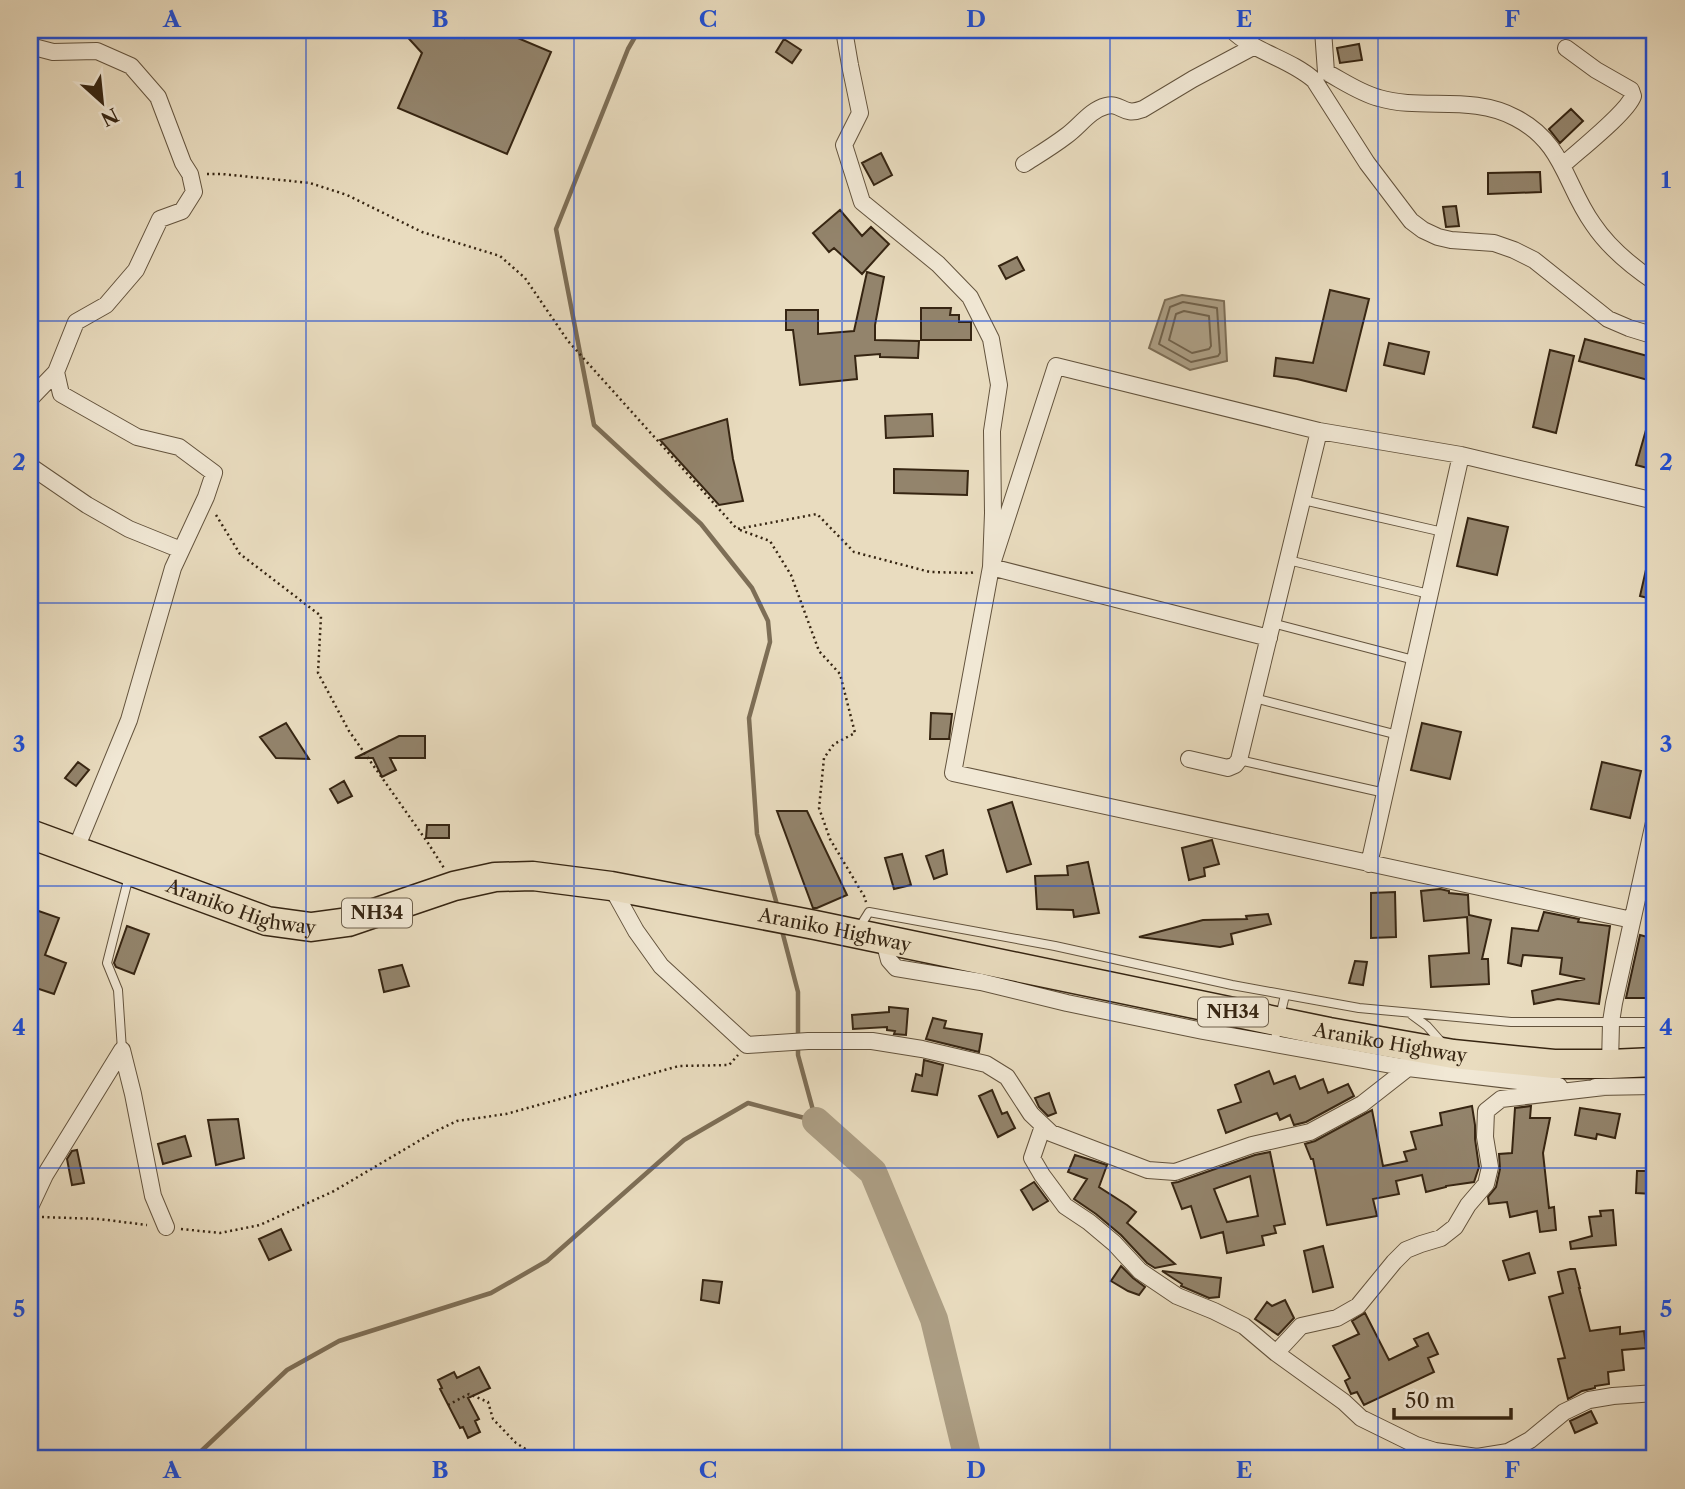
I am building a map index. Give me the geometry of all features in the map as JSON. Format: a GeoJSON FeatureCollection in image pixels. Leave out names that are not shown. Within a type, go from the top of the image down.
{"type":"FeatureCollection","features":[{"type":"Feature","properties":{"kind":"highway","name":"Araniko Highway"},"geometry":{"type":"LineString","coordinates":[[30,834],[267,921],[312,927],[348,922],[454,886],[495,877],[533,876],[611,886],[815,925],[862,923],[884,941],[918,934],[1052,961],[1092,983],[1149,981],[1201,1018],[1229,998],[1279,1020],[1413,1058],[1453,1054],[1555,1064],[1607,1076],[1655,1062]]}},
{"type":"Feature","properties":{"kind":"street"},"geometry":{"type":"LineString","coordinates":[[844,30],[860,113],[844,145],[862,202],[938,264],[970,298],[991,339],[999,385],[992,431],[991,567]]}},
{"type":"Feature","properties":{"kind":"street"},"geometry":{"type":"LineString","coordinates":[[1232,30],[1253,47],[1380,99],[1467,104],[1490,108],[1516,118],[1552,148],[1563,165],[1583,209],[1600,234],[1632,267],[1655,282]]}},
{"type":"Feature","properties":{"kind":"street"},"geometry":{"type":"LineString","coordinates":[[1323,30],[1320,76],[1367,163],[1411,221],[1438,237],[1494,243],[1514,250],[1534,260],[1608,319],[1655,336]]}},
{"type":"Feature","properties":{"kind":"street"},"geometry":{"type":"LineString","coordinates":[[30,46],[53,52],[97,51],[131,66],[158,97],[183,163],[190,174],[194,192],[182,211],[160,219],[136,270],[106,305],[76,322],[56,372],[30,399]]}},
{"type":"Feature","properties":{"kind":"street"},"geometry":{"type":"LineString","coordinates":[[1024,164],[1068,135],[1100,108],[1109,105],[1126,111],[1143,109],[1253,47]]}},
{"type":"Feature","properties":{"kind":"street"},"geometry":{"type":"LineString","coordinates":[[1563,165],[1621,113],[1633,96],[1631,90],[1596,71],[1566,48]]}},
{"type":"Feature","properties":{"kind":"street"},"geometry":{"type":"LineString","coordinates":[[1632,920],[953,773],[991,567],[1056,366],[1320,431],[1461,454],[1655,501]]}},
{"type":"Feature","properties":{"kind":"street"},"geometry":{"type":"LineString","coordinates":[[56,372],[61,394],[136,437],[178,447],[214,473],[167,590],[129,720],[75,851]]}},
{"type":"Feature","properties":{"kind":"street"},"geometry":{"type":"LineString","coordinates":[[1189,759],[1228,768],[1239,760],[1320,431]]}},
{"type":"Feature","properties":{"kind":"street"},"geometry":{"type":"LineString","coordinates":[[1369,864],[1461,454]]}},
{"type":"Feature","properties":{"kind":"street"},"geometry":{"type":"LineString","coordinates":[[30,466],[87,505],[129,529],[181,550]]}},
{"type":"Feature","properties":{"kind":"street"},"geometry":{"type":"LineString","coordinates":[[991,567],[1270,631]]}},
{"type":"Feature","properties":{"kind":"street"},"geometry":{"type":"LineString","coordinates":[[1607,1076],[1611,1022],[1632,920],[1651,852],[1655,818]]}},
{"type":"Feature","properties":{"kind":"street"},"geometry":{"type":"LineString","coordinates":[[611,886],[636,931],[661,966],[747,1045],[872,1041],[986,1064],[1007,1077],[1031,1114],[1051,1133],[1148,1170],[1175,1172],[1252,1145],[1310,1132],[1362,1104],[1413,1058],[1554,1086],[1607,1076],[1655,1086]]}},
{"type":"Feature","properties":{"kind":"street"},"geometry":{"type":"LineString","coordinates":[[884,941],[889,960],[896,968],[981,982],[1067,1003],[1201,1018],[1279,1020]]}},
{"type":"Feature","properties":{"kind":"street"},"geometry":{"type":"LineString","coordinates":[[37,1212],[46,1175],[122,1050]]}},
{"type":"Feature","properties":{"kind":"street"},"geometry":{"type":"LineString","coordinates":[[122,1050],[153,1196],[166,1227]]}},
{"type":"Feature","properties":{"kind":"street"},"geometry":{"type":"LineString","coordinates":[[1276,1353],[1301,1326],[1337,1318],[1358,1306],[1406,1250],[1441,1238],[1455,1227],[1468,1205],[1486,1184],[1490,1167],[1485,1137],[1486,1111],[1501,1099],[1607,1076]]}},
{"type":"Feature","properties":{"kind":"street"},"geometry":{"type":"LineString","coordinates":[[1043,1126],[1032,1158],[1065,1206],[1114,1243],[1140,1270],[1177,1296],[1244,1326],[1361,1418],[1416,1445],[1435,1451],[1477,1457],[1508,1452],[1530,1440],[1564,1412],[1589,1401],[1655,1393]]}},
{"type":"Feature","properties":{"kind":"lane"},"geometry":{"type":"LineString","coordinates":[[1303,500],[1443,532]]}},
{"type":"Feature","properties":{"kind":"lane"},"geometry":{"type":"LineString","coordinates":[[1288,560],[1429,594]]}},
{"type":"Feature","properties":{"kind":"lane"},"geometry":{"type":"LineString","coordinates":[[1270,631],[1415,660]]}},
{"type":"Feature","properties":{"kind":"lane"},"geometry":{"type":"LineString","coordinates":[[1254,698],[1398,734]]}},
{"type":"Feature","properties":{"kind":"lane"},"geometry":{"type":"LineString","coordinates":[[1239,760],[1385,793]]}},
{"type":"Feature","properties":{"kind":"lane"},"geometry":{"type":"LineString","coordinates":[[122,1050],[118,990],[107,963],[130,871]]}},
{"type":"Feature","properties":{"kind":"lane"},"geometry":{"type":"LineString","coordinates":[[862,923],[918,934]]}},
{"type":"Feature","properties":{"kind":"lane"},"geometry":{"type":"LineString","coordinates":[[1092,983],[1098,956]]}},
{"type":"Feature","properties":{"kind":"lane"},"geometry":{"type":"LineString","coordinates":[[1052,961],[1098,956],[1149,981],[1229,998]]}},
{"type":"Feature","properties":{"kind":"lane"},"geometry":{"type":"LineString","coordinates":[[1279,1020],[1359,1008],[1511,1021],[1655,1021]]}},
{"type":"Feature","properties":{"kind":"lane"},"geometry":{"type":"LineString","coordinates":[[1409,1013],[1427,1026],[1453,1054]]}},
{"type":"Feature","properties":{"kind":"path"},"geometry":{"type":"LineString","coordinates":[[190,174],[222,174],[310,183],[347,195],[422,232],[500,256],[525,278],[568,341],[737,529],[770,541],[791,575],[819,652],[840,674],[855,733],[834,744],[824,758],[818,808],[830,839],[864,896],[862,923]]}},
{"type":"Feature","properties":{"kind":"path"},"geometry":{"type":"LineString","coordinates":[[206,498],[240,554],[321,616],[318,673],[349,731],[454,886]]}},
{"type":"Feature","properties":{"kind":"path"},"geometry":{"type":"LineString","coordinates":[[737,529],[817,514],[854,552],[930,572],[970,573],[991,567]]}},
{"type":"Feature","properties":{"kind":"path"},"geometry":{"type":"LineString","coordinates":[[37,1212],[220,1233],[260,1225],[334,1191],[457,1121],[506,1114],[679,1066],[729,1065],[747,1045]]}},
{"type":"Feature","properties":{"kind":"path"},"geometry":{"type":"LineString","coordinates":[[449,1405],[469,1394],[488,1402],[494,1419],[516,1443],[540,1459]]}},
{"type":"Feature","properties":{"kind":"water"},"geometry":{"type":"Polygon","coordinates":[[[1182,295],[1224,301],[1227,361],[1190,370],[1149,348],[1165,300],[1182,295]]]}},
{"type":"Feature","properties":{"kind":"building"},"geometry":{"type":"Polygon","coordinates":[[[401,30],[444,30],[464,38],[468,30],[499,30],[551,52],[507,154],[398,108],[422,53],[401,30]]]}},
{"type":"Feature","properties":{"kind":"building"},"geometry":{"type":"Polygon","coordinates":[[[784,39],[801,50],[792,63],[776,52],[784,39]]]}},
{"type":"Feature","properties":{"kind":"building"},"geometry":{"type":"Polygon","coordinates":[[[1359,44],[1362,60],[1340,63],[1337,48],[1359,44]]]}},
{"type":"Feature","properties":{"kind":"building"},"geometry":{"type":"Polygon","coordinates":[[[1571,109],[1583,121],[1560,143],[1549,129],[1571,109]]]}},
{"type":"Feature","properties":{"kind":"building"},"geometry":{"type":"Polygon","coordinates":[[[881,153],[892,175],[874,185],[862,163],[881,153]]]}},
{"type":"Feature","properties":{"kind":"building"},"geometry":{"type":"Polygon","coordinates":[[[1540,172],[1541,192],[1488,194],[1488,173],[1540,172]]]}},
{"type":"Feature","properties":{"kind":"building"},"geometry":{"type":"Polygon","coordinates":[[[1456,206],[1459,226],[1446,227],[1443,207],[1456,206]]]}},
{"type":"Feature","properties":{"kind":"building"},"geometry":{"type":"Polygon","coordinates":[[[840,210],[862,236],[871,227],[889,244],[862,274],[834,248],[829,252],[813,233],[840,210]]]}},
{"type":"Feature","properties":{"kind":"building"},"geometry":{"type":"Polygon","coordinates":[[[1017,257],[1024,270],[1006,279],[999,266],[1017,257]]]}},
{"type":"Feature","properties":{"kind":"building"},"geometry":{"type":"Polygon","coordinates":[[[867,272],[884,277],[875,325],[875,340],[919,341],[918,358],[880,357],[880,354],[855,356],[857,379],[800,385],[793,330],[786,330],[786,310],[818,310],[818,334],[854,331],[867,272]]]}},
{"type":"Feature","properties":{"kind":"building"},"geometry":{"type":"Polygon","coordinates":[[[1330,290],[1369,299],[1346,391],[1274,376],[1276,358],[1313,363],[1330,290]]]}},
{"type":"Feature","properties":{"kind":"building"},"geometry":{"type":"Polygon","coordinates":[[[921,308],[951,308],[950,315],[959,315],[959,322],[971,322],[971,340],[921,340],[921,308]]]}},
{"type":"Feature","properties":{"kind":"building"},"geometry":{"type":"Polygon","coordinates":[[[1585,339],[1655,358],[1655,382],[1579,361],[1585,339]]]}},
{"type":"Feature","properties":{"kind":"building"},"geometry":{"type":"Polygon","coordinates":[[[1389,343],[1429,352],[1424,374],[1384,365],[1389,343]]]}},
{"type":"Feature","properties":{"kind":"building"},"geometry":{"type":"Polygon","coordinates":[[[1550,350],[1574,356],[1556,433],[1533,427],[1550,350]]]}},
{"type":"Feature","properties":{"kind":"building"},"geometry":{"type":"Polygon","coordinates":[[[1652,409],[1655,409],[1655,470],[1636,465],[1652,409]]]}},
{"type":"Feature","properties":{"kind":"building"},"geometry":{"type":"Polygon","coordinates":[[[932,414],[933,436],[886,438],[885,416],[932,414]]]}},
{"type":"Feature","properties":{"kind":"building"},"geometry":{"type":"Polygon","coordinates":[[[727,419],[743,501],[719,505],[660,440],[727,419]]]}},
{"type":"Feature","properties":{"kind":"building"},"geometry":{"type":"Polygon","coordinates":[[[894,469],[968,471],[967,495],[894,493],[894,469]]]}},
{"type":"Feature","properties":{"kind":"building"},"geometry":{"type":"Polygon","coordinates":[[[1468,518],[1508,527],[1497,575],[1457,566],[1468,518]]]}},
{"type":"Feature","properties":{"kind":"building"},"geometry":{"type":"Polygon","coordinates":[[[1650,552],[1655,552],[1655,600],[1640,596],[1650,552]]]}},
{"type":"Feature","properties":{"kind":"building"},"geometry":{"type":"Polygon","coordinates":[[[931,713],[952,714],[949,739],[930,739],[931,713]]]}},
{"type":"Feature","properties":{"kind":"building"},"geometry":{"type":"Polygon","coordinates":[[[286,723],[309,759],[276,758],[260,737],[286,723]]]}},
{"type":"Feature","properties":{"kind":"building"},"geometry":{"type":"Polygon","coordinates":[[[1422,723],[1461,732],[1450,779],[1411,770],[1422,723]]]}},
{"type":"Feature","properties":{"kind":"building"},"geometry":{"type":"Polygon","coordinates":[[[399,736],[425,736],[425,758],[390,758],[396,770],[382,777],[373,758],[355,758],[399,736]]]}},
{"type":"Feature","properties":{"kind":"building"},"geometry":{"type":"Polygon","coordinates":[[[78,762],[89,770],[76,786],[65,778],[78,762]]]}},
{"type":"Feature","properties":{"kind":"building"},"geometry":{"type":"Polygon","coordinates":[[[1602,762],[1641,771],[1630,818],[1591,809],[1602,762]]]}},
{"type":"Feature","properties":{"kind":"building"},"geometry":{"type":"Polygon","coordinates":[[[344,781],[352,796],[338,803],[330,789],[344,781]]]}},
{"type":"Feature","properties":{"kind":"building"},"geometry":{"type":"Polygon","coordinates":[[[1012,802],[1031,864],[1007,872],[988,810],[1012,802]]]}},
{"type":"Feature","properties":{"kind":"building"},"geometry":{"type":"Polygon","coordinates":[[[777,811],[807,811],[847,895],[813,908],[777,811]]]}},
{"type":"Feature","properties":{"kind":"building"},"geometry":{"type":"Polygon","coordinates":[[[427,825],[449,825],[449,838],[426,838],[427,825]]]}},
{"type":"Feature","properties":{"kind":"building"},"geometry":{"type":"Polygon","coordinates":[[[1212,840],[1219,864],[1204,868],[1205,876],[1189,880],[1182,848],[1212,840]]]}},
{"type":"Feature","properties":{"kind":"building"},"geometry":{"type":"Polygon","coordinates":[[[943,850],[947,874],[934,879],[926,856],[943,850]]]}},
{"type":"Feature","properties":{"kind":"building"},"geometry":{"type":"Polygon","coordinates":[[[902,854],[911,885],[894,889],[885,858],[902,854]]]}},
{"type":"Feature","properties":{"kind":"building"},"geometry":{"type":"Polygon","coordinates":[[[1088,862],[1099,913],[1074,917],[1073,910],[1037,909],[1035,876],[1068,875],[1067,866],[1088,862]]]}},
{"type":"Feature","properties":{"kind":"building"},"geometry":{"type":"Polygon","coordinates":[[[1440,889],[1468,895],[1469,915],[1491,920],[1482,959],[1488,959],[1489,984],[1431,987],[1429,956],[1469,953],[1467,917],[1424,921],[1421,891],[1440,889]]]}},
{"type":"Feature","properties":{"kind":"building"},"geometry":{"type":"Polygon","coordinates":[[[1395,892],[1396,937],[1371,938],[1371,893],[1395,892]]]}},
{"type":"Feature","properties":{"kind":"building"},"geometry":{"type":"Polygon","coordinates":[[[30,908],[59,918],[45,955],[66,963],[54,994],[30,986],[30,908]]]}},
{"type":"Feature","properties":{"kind":"building"},"geometry":{"type":"Polygon","coordinates":[[[1544,912],[1579,919],[1578,922],[1610,926],[1599,1004],[1558,999],[1534,1004],[1532,991],[1585,979],[1560,974],[1562,958],[1523,955],[1521,966],[1508,963],[1512,928],[1538,931],[1544,912]]]}},
{"type":"Feature","properties":{"kind":"building"},"geometry":{"type":"Polygon","coordinates":[[[1268,914],[1271,924],[1231,934],[1233,944],[1220,947],[1139,937],[1203,920],[1247,919],[1246,916],[1268,914]]]}},
{"type":"Feature","properties":{"kind":"building"},"geometry":{"type":"Polygon","coordinates":[[[127,926],[149,934],[134,974],[116,967],[114,963],[127,926]]]}},
{"type":"Feature","properties":{"kind":"building"},"geometry":{"type":"Polygon","coordinates":[[[1640,935],[1655,939],[1655,998],[1626,998],[1640,935]]]}},
{"type":"Feature","properties":{"kind":"building"},"geometry":{"type":"Polygon","coordinates":[[[1355,961],[1367,962],[1363,985],[1349,983],[1355,961]]]}},
{"type":"Feature","properties":{"kind":"building"},"geometry":{"type":"Polygon","coordinates":[[[402,965],[409,986],[384,992],[379,970],[402,965]]]}},
{"type":"Feature","properties":{"kind":"building"},"geometry":{"type":"Polygon","coordinates":[[[889,1007],[908,1009],[906,1035],[894,1034],[895,1031],[887,1030],[887,1027],[853,1029],[852,1015],[889,1012],[889,1007]]]}},
{"type":"Feature","properties":{"kind":"building"},"geometry":{"type":"Polygon","coordinates":[[[933,1018],[946,1021],[944,1028],[982,1034],[979,1052],[926,1039],[933,1018]]]}},
{"type":"Feature","properties":{"kind":"building"},"geometry":{"type":"Polygon","coordinates":[[[924,1060],[943,1065],[937,1095],[912,1091],[916,1074],[922,1076],[924,1060]]]}},
{"type":"Feature","properties":{"kind":"building"},"geometry":{"type":"Polygon","coordinates":[[[1269,1071],[1274,1084],[1295,1076],[1300,1089],[1323,1079],[1328,1093],[1348,1084],[1354,1096],[1306,1122],[1294,1125],[1290,1115],[1280,1120],[1277,1113],[1226,1133],[1218,1110],[1241,1102],[1235,1085],[1269,1071]]]}},
{"type":"Feature","properties":{"kind":"building"},"geometry":{"type":"Polygon","coordinates":[[[992,1090],[1002,1114],[1007,1112],[1015,1128],[998,1137],[979,1096],[992,1090]]]}},
{"type":"Feature","properties":{"kind":"building"},"geometry":{"type":"Polygon","coordinates":[[[1049,1093],[1056,1113],[1048,1116],[1035,1098],[1049,1093]]]}},
{"type":"Feature","properties":{"kind":"building"},"geometry":{"type":"Polygon","coordinates":[[[1472,1106],[1479,1167],[1474,1182],[1426,1192],[1422,1175],[1396,1181],[1399,1194],[1373,1199],[1377,1216],[1327,1225],[1313,1159],[1305,1144],[1372,1110],[1383,1166],[1407,1161],[1404,1152],[1416,1149],[1411,1132],[1442,1125],[1440,1113],[1472,1106]]]}},
{"type":"Feature","properties":{"kind":"building"},"geometry":{"type":"Polygon","coordinates":[[[1531,1106],[1530,1118],[1550,1118],[1543,1153],[1549,1208],[1554,1207],[1556,1230],[1540,1232],[1537,1211],[1510,1217],[1507,1202],[1489,1204],[1488,1197],[1496,1187],[1500,1169],[1499,1154],[1512,1153],[1515,1108],[1531,1106]]]}},
{"type":"Feature","properties":{"kind":"building"},"geometry":{"type":"Polygon","coordinates":[[[1580,1108],[1620,1114],[1615,1138],[1597,1134],[1596,1139],[1575,1135],[1580,1108]]]}},
{"type":"Feature","properties":{"kind":"building"},"geometry":{"type":"Polygon","coordinates":[[[238,1119],[244,1158],[216,1165],[208,1120],[238,1119]]]}},
{"type":"Feature","properties":{"kind":"building"},"geometry":{"type":"Polygon","coordinates":[[[185,1136],[191,1156],[163,1164],[158,1144],[185,1136]]]}},
{"type":"Feature","properties":{"kind":"building"},"geometry":{"type":"Polygon","coordinates":[[[77,1150],[84,1183],[72,1185],[67,1159],[72,1151],[77,1150]]]}},
{"type":"Feature","properties":{"kind":"building"},"geometry":{"type":"Polygon","coordinates":[[[1270,1152],[1285,1224],[1274,1226],[1276,1233],[1262,1236],[1264,1245],[1227,1253],[1223,1232],[1201,1238],[1191,1206],[1182,1209],[1172,1183],[1270,1152]],[[1250,1176],[1214,1189],[1227,1222],[1258,1216],[1250,1176]]]}},
{"type":"Feature","properties":{"kind":"building"},"geometry":{"type":"Polygon","coordinates":[[[1075,1155],[1107,1165],[1099,1187],[1136,1212],[1127,1223],[1175,1264],[1155,1268],[1147,1263],[1121,1235],[1074,1199],[1087,1179],[1068,1172],[1075,1155]]]}},
{"type":"Feature","properties":{"kind":"building"},"geometry":{"type":"Polygon","coordinates":[[[1637,1171],[1654,1171],[1653,1194],[1636,1193],[1637,1171]]]}},
{"type":"Feature","properties":{"kind":"building"},"geometry":{"type":"Polygon","coordinates":[[[1034,1182],[1048,1201],[1033,1210],[1021,1190],[1034,1182]]]}},
{"type":"Feature","properties":{"kind":"building"},"geometry":{"type":"Polygon","coordinates":[[[1613,1210],[1616,1245],[1571,1249],[1570,1242],[1592,1236],[1589,1217],[1601,1216],[1600,1211],[1613,1210]]]}},
{"type":"Feature","properties":{"kind":"building"},"geometry":{"type":"Polygon","coordinates":[[[281,1229],[291,1250],[269,1260],[259,1239],[281,1229]]]}},
{"type":"Feature","properties":{"kind":"building"},"geometry":{"type":"Polygon","coordinates":[[[1323,1246],[1333,1287],[1313,1292],[1304,1251],[1323,1246]]]}},
{"type":"Feature","properties":{"kind":"building"},"geometry":{"type":"Polygon","coordinates":[[[1529,1253],[1535,1273],[1509,1280],[1503,1261],[1529,1253]]]}},
{"type":"Feature","properties":{"kind":"building"},"geometry":{"type":"Polygon","coordinates":[[[1121,1266],[1145,1287],[1139,1295],[1111,1281],[1121,1266]]]}},
{"type":"Feature","properties":{"kind":"building"},"geometry":{"type":"Polygon","coordinates":[[[1575,1269],[1590,1331],[1620,1327],[1620,1334],[1644,1331],[1646,1348],[1622,1350],[1624,1370],[1608,1372],[1609,1384],[1595,1386],[1568,1399],[1558,1359],[1565,1358],[1549,1297],[1563,1293],[1558,1272],[1575,1269]]]}},
{"type":"Feature","properties":{"kind":"building"},"geometry":{"type":"Polygon","coordinates":[[[1162,1271],[1221,1278],[1219,1297],[1209,1298],[1181,1286],[1182,1284],[1162,1271]]]}},
{"type":"Feature","properties":{"kind":"building"},"geometry":{"type":"Polygon","coordinates":[[[703,1280],[722,1282],[719,1303],[701,1300],[703,1280]]]}},
{"type":"Feature","properties":{"kind":"building"},"geometry":{"type":"Polygon","coordinates":[[[1285,1300],[1294,1318],[1278,1335],[1255,1319],[1267,1302],[1272,1306],[1285,1300]]]}},
{"type":"Feature","properties":{"kind":"building"},"geometry":{"type":"Polygon","coordinates":[[[1365,1313],[1389,1360],[1418,1346],[1414,1339],[1428,1333],[1438,1354],[1428,1358],[1434,1372],[1364,1405],[1357,1392],[1351,1394],[1345,1381],[1350,1378],[1333,1346],[1359,1334],[1352,1321],[1365,1313]]]}},
{"type":"Feature","properties":{"kind":"building"},"geometry":{"type":"Polygon","coordinates":[[[479,1367],[490,1388],[468,1398],[479,1419],[475,1421],[480,1432],[468,1438],[463,1427],[460,1428],[438,1380],[454,1372],[457,1378],[479,1367]]]}},
{"type":"Feature","properties":{"kind":"building"},"geometry":{"type":"Polygon","coordinates":[[[1591,1411],[1597,1423],[1575,1433],[1570,1421],[1591,1411]]]}},
{"type":"Feature","properties":{"kind":"waterway"},"geometry":{"type":"LineString","coordinates":[[639,30],[628,49],[556,229],[594,425],[701,524],[752,588],[768,621],[770,642],[749,718],[757,834],[778,908]]}},
{"type":"Feature","properties":{"kind":"waterway"},"geometry":{"type":"LineString","coordinates":[[781,927],[798,992],[798,1055],[816,1121]]}},
{"type":"Feature","properties":{"kind":"waterway"},"geometry":{"type":"LineString","coordinates":[[185,1459],[196,1456],[287,1370],[339,1341],[491,1293],[547,1261],[684,1140],[748,1103],[816,1121]]}},
{"type":"Feature","properties":{"kind":"waterway"},"geometry":{"type":"LineString","coordinates":[[816,1121],[873,1172],[934,1319],[968,1459]]}}]}
